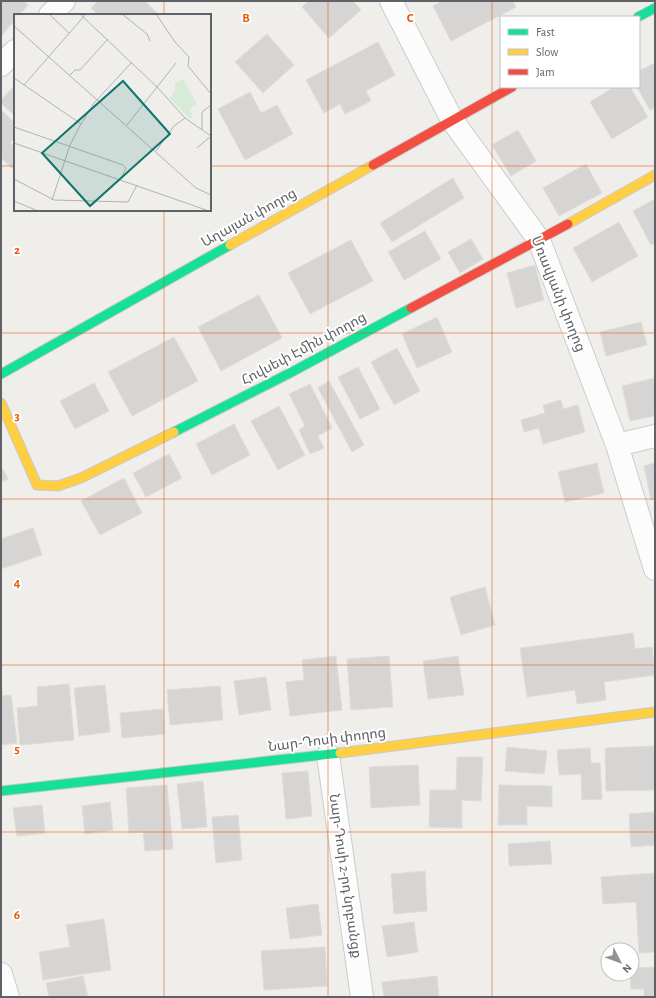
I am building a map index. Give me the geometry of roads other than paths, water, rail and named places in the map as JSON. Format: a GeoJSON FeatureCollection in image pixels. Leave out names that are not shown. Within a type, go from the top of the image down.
{"type":"FeatureCollection","features":[{"type":"Feature","properties":{"kind":"street"},"geometry":{"type":"LineString","coordinates":[[51,14],[64,1]]}},
{"type":"Feature","properties":{"kind":"street","name":"Մռավյանի փողոց"},"geometry":{"type":"LineString","coordinates":[[391,1],[452,120],[539,240],[617,445],[655,569]]}},
{"type":"Feature","properties":{"kind":"street"},"geometry":{"type":"LineString","coordinates":[[640,16],[655,8]]}},
{"type":"Feature","properties":{"kind":"street"},"geometry":{"type":"LineString","coordinates":[[1,65],[14,52]]}},
{"type":"Feature","properties":{"kind":"street","name":"Աղայան փողոց"},"geometry":{"type":"LineString","coordinates":[[1,374],[510,88]]}},
{"type":"Feature","properties":{"kind":"street","name":"Հովսեփ Էմին փողոց"},"geometry":{"type":"LineString","coordinates":[[1,403],[37,485],[58,486],[81,478],[283,377],[539,240],[655,175]]}},
{"type":"Feature","properties":{"kind":"street"},"geometry":{"type":"LineString","coordinates":[[617,445],[655,436]]}},
{"type":"Feature","properties":{"kind":"street","name":"Նար-Դոսի փողոց"},"geometry":{"type":"LineString","coordinates":[[1,791],[328,755],[655,712]]}},
{"type":"Feature","properties":{"kind":"street","name":"Նար-Դոսի 2-րդ նրբանցք"},"geometry":{"type":"LineString","coordinates":[[328,755],[362,997]]}},
{"type":"Feature","properties":{"kind":"street"},"geometry":{"type":"LineString","coordinates":[[1,974],[8,997]]}}]}
